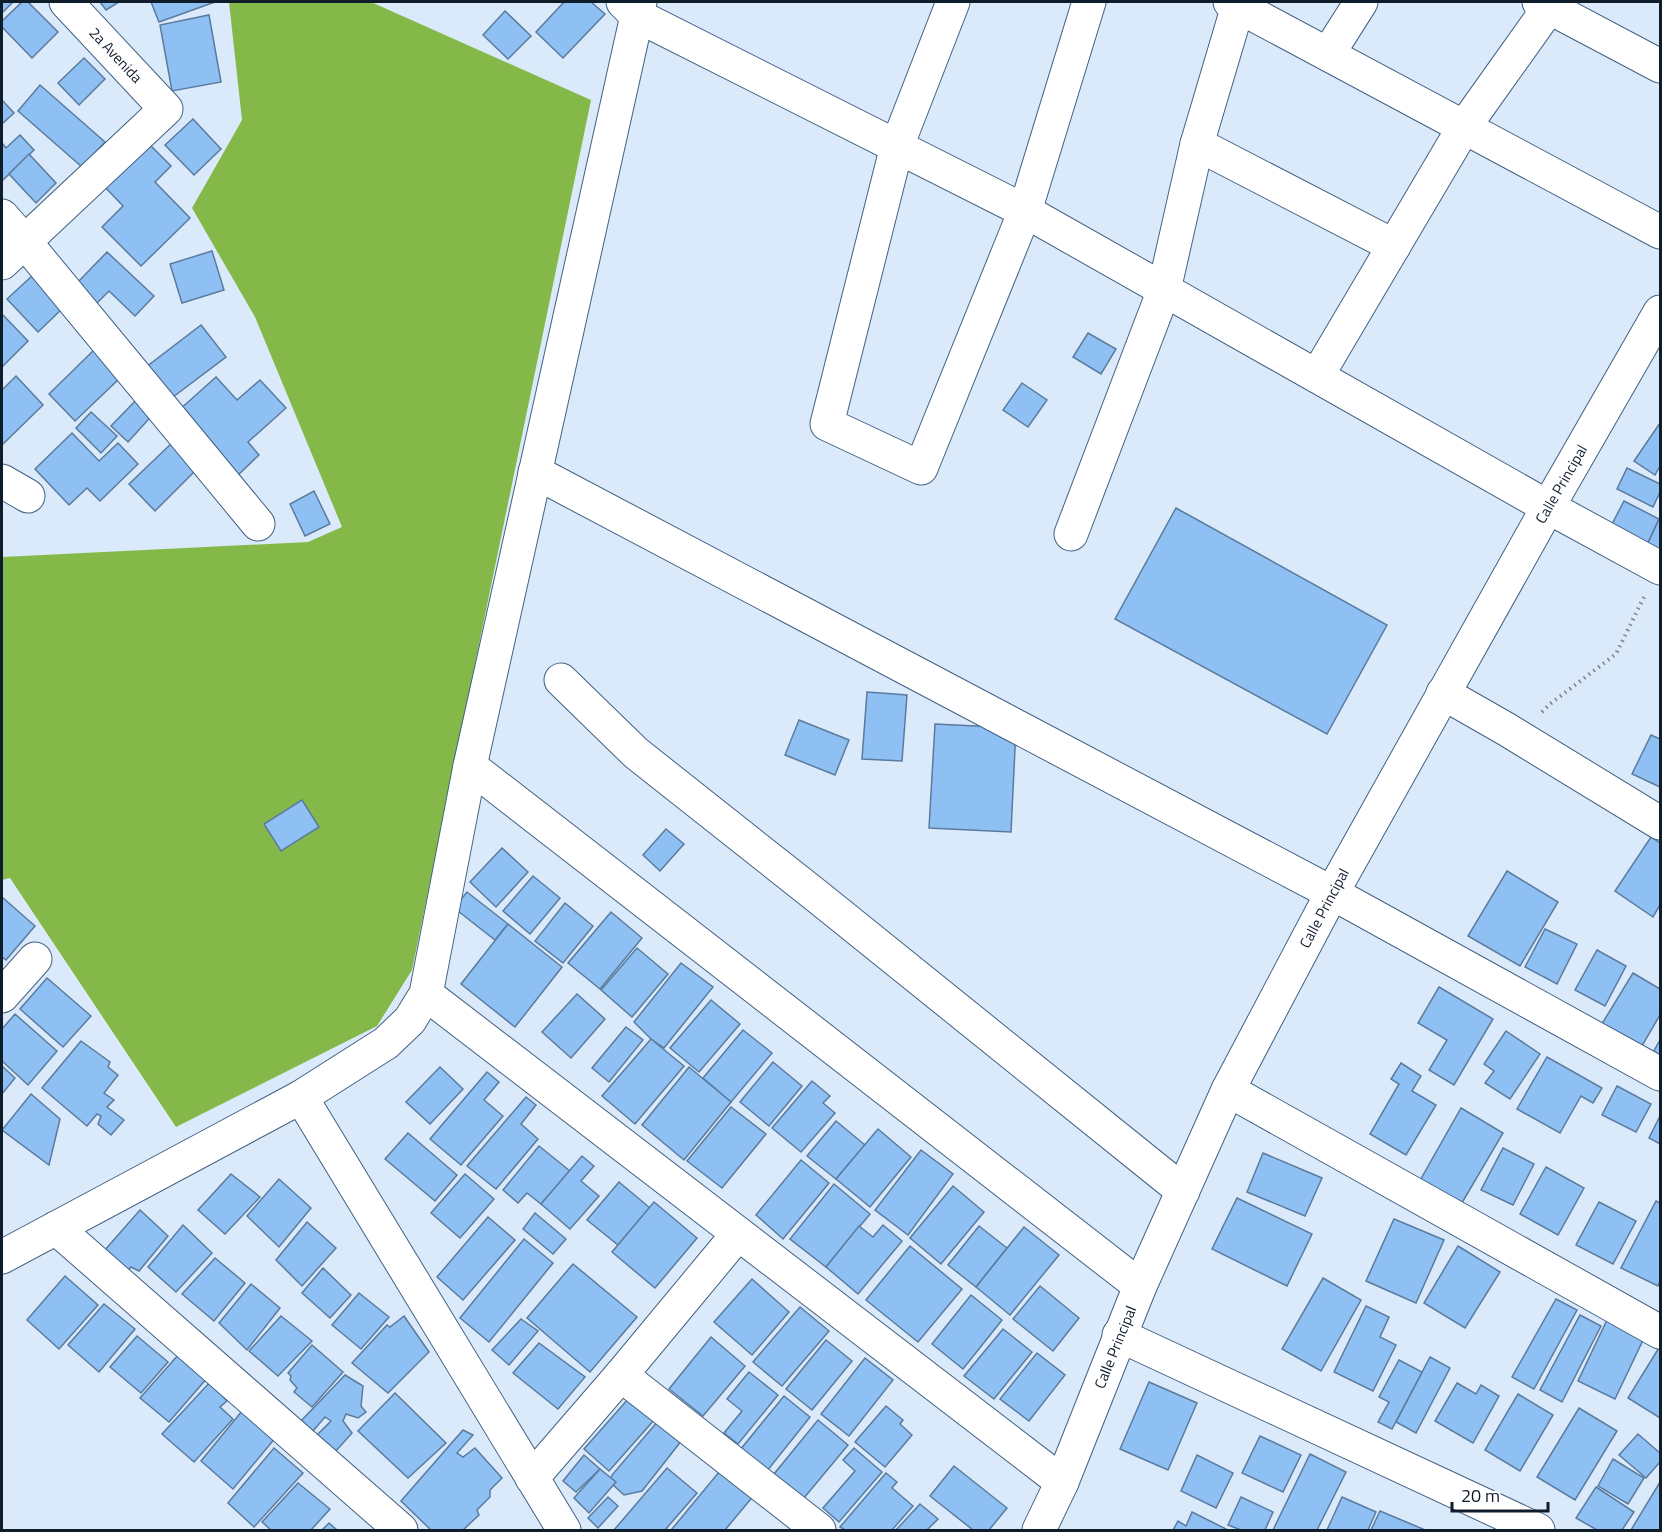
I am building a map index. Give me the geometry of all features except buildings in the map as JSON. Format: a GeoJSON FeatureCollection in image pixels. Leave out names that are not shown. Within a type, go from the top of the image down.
{"type":"FeatureCollection","features":[{"type":"Feature","properties":{"kind":"street","name":"2a Avenida"},"geometry":{"type":"LineString","coordinates":[[13,252],[166,109],[66,2]]}},
{"type":"Feature","properties":{"kind":"street"},"geometry":{"type":"LineString","coordinates":[[953,2],[897,146],[827,424],[921,468],[1025,211],[1089,2]]}},
{"type":"Feature","properties":{"kind":"street"},"geometry":{"type":"LineString","coordinates":[[1328,54],[1361,2]]}},
{"type":"Feature","properties":{"kind":"street"},"geometry":{"type":"LineString","coordinates":[[1317,376],[1464,127],[1547,3],[1660,66]]}},
{"type":"Feature","properties":{"kind":"street"},"geometry":{"type":"LineString","coordinates":[[1071,534],[1164,290],[1197,144],[1234,4],[1660,232]]}},
{"type":"Feature","properties":{"kind":"street"},"geometry":{"type":"LineString","coordinates":[[2,1257],[301,1096],[386,1043],[410,1020],[426,994],[470,766],[535,472],[633,6],[1025,211],[1548,507],[1660,567]]}},
{"type":"Feature","properties":{"kind":"street"},"geometry":{"type":"LineString","coordinates":[[1197,144],[1394,246]]}},
{"type":"Feature","properties":{"kind":"street"},"geometry":{"type":"LineString","coordinates":[[2,216],[13,252],[258,524]]}},
{"type":"Feature","properties":{"kind":"street","name":"Calle Principal"},"geometry":{"type":"LineString","coordinates":[[1039,1530],[1062,1482],[1140,1286],[1228,1090],[1332,893],[1443,693],[1660,312]]}},
{"type":"Feature","properties":{"kind":"street"},"geometry":{"type":"LineString","coordinates":[[535,472],[1332,893],[1660,1074]]}},
{"type":"Feature","properties":{"kind":"street"},"geometry":{"type":"LineString","coordinates":[[561,680],[636,753],[1183,1191]]}},
{"type":"Feature","properties":{"kind":"street"},"geometry":{"type":"LineString","coordinates":[[1443,693],[1660,823]]}},
{"type":"Feature","properties":{"kind":"street"},"geometry":{"type":"LineString","coordinates":[[470,766],[1140,1286]]}},
{"type":"Feature","properties":{"kind":"street"},"geometry":{"type":"LineString","coordinates":[[2,996],[35,959]]}},
{"type":"Feature","properties":{"kind":"street"},"geometry":{"type":"LineString","coordinates":[[426,994],[1062,1482]]}},
{"type":"Feature","properties":{"kind":"street"},"geometry":{"type":"LineString","coordinates":[[1228,1090],[1660,1332]]}},
{"type":"Feature","properties":{"kind":"street"},"geometry":{"type":"LineString","coordinates":[[301,1096],[564,1530]]}},
{"type":"Feature","properties":{"kind":"street"},"geometry":{"type":"LineString","coordinates":[[56,1228],[401,1530]]}},
{"type":"Feature","properties":{"kind":"street"},"geometry":{"type":"LineString","coordinates":[[532,1478],[621,1376],[738,1233]]}},
{"type":"Feature","properties":{"kind":"street"},"geometry":{"type":"LineString","coordinates":[[1119,1335],[1538,1530]]}},
{"type":"Feature","properties":{"kind":"street"},"geometry":{"type":"LineString","coordinates":[[621,1376],[819,1530]]}},
{"type":"Feature","properties":{"kind":"path"},"geometry":{"type":"LineString","coordinates":[[1519,737],[1550,704],[1616,654],[1660,567]]}},
{"type":"Feature","properties":{"kind":"green space"},"geometry":{"type":"Polygon","coordinates":[[[229,2],[371,2],[591,100],[412,970],[377,1026],[176,1127],[10,878],[2,880],[2,557],[308,542],[342,527],[255,317],[192,208],[242,120],[229,2]]]}}]}
